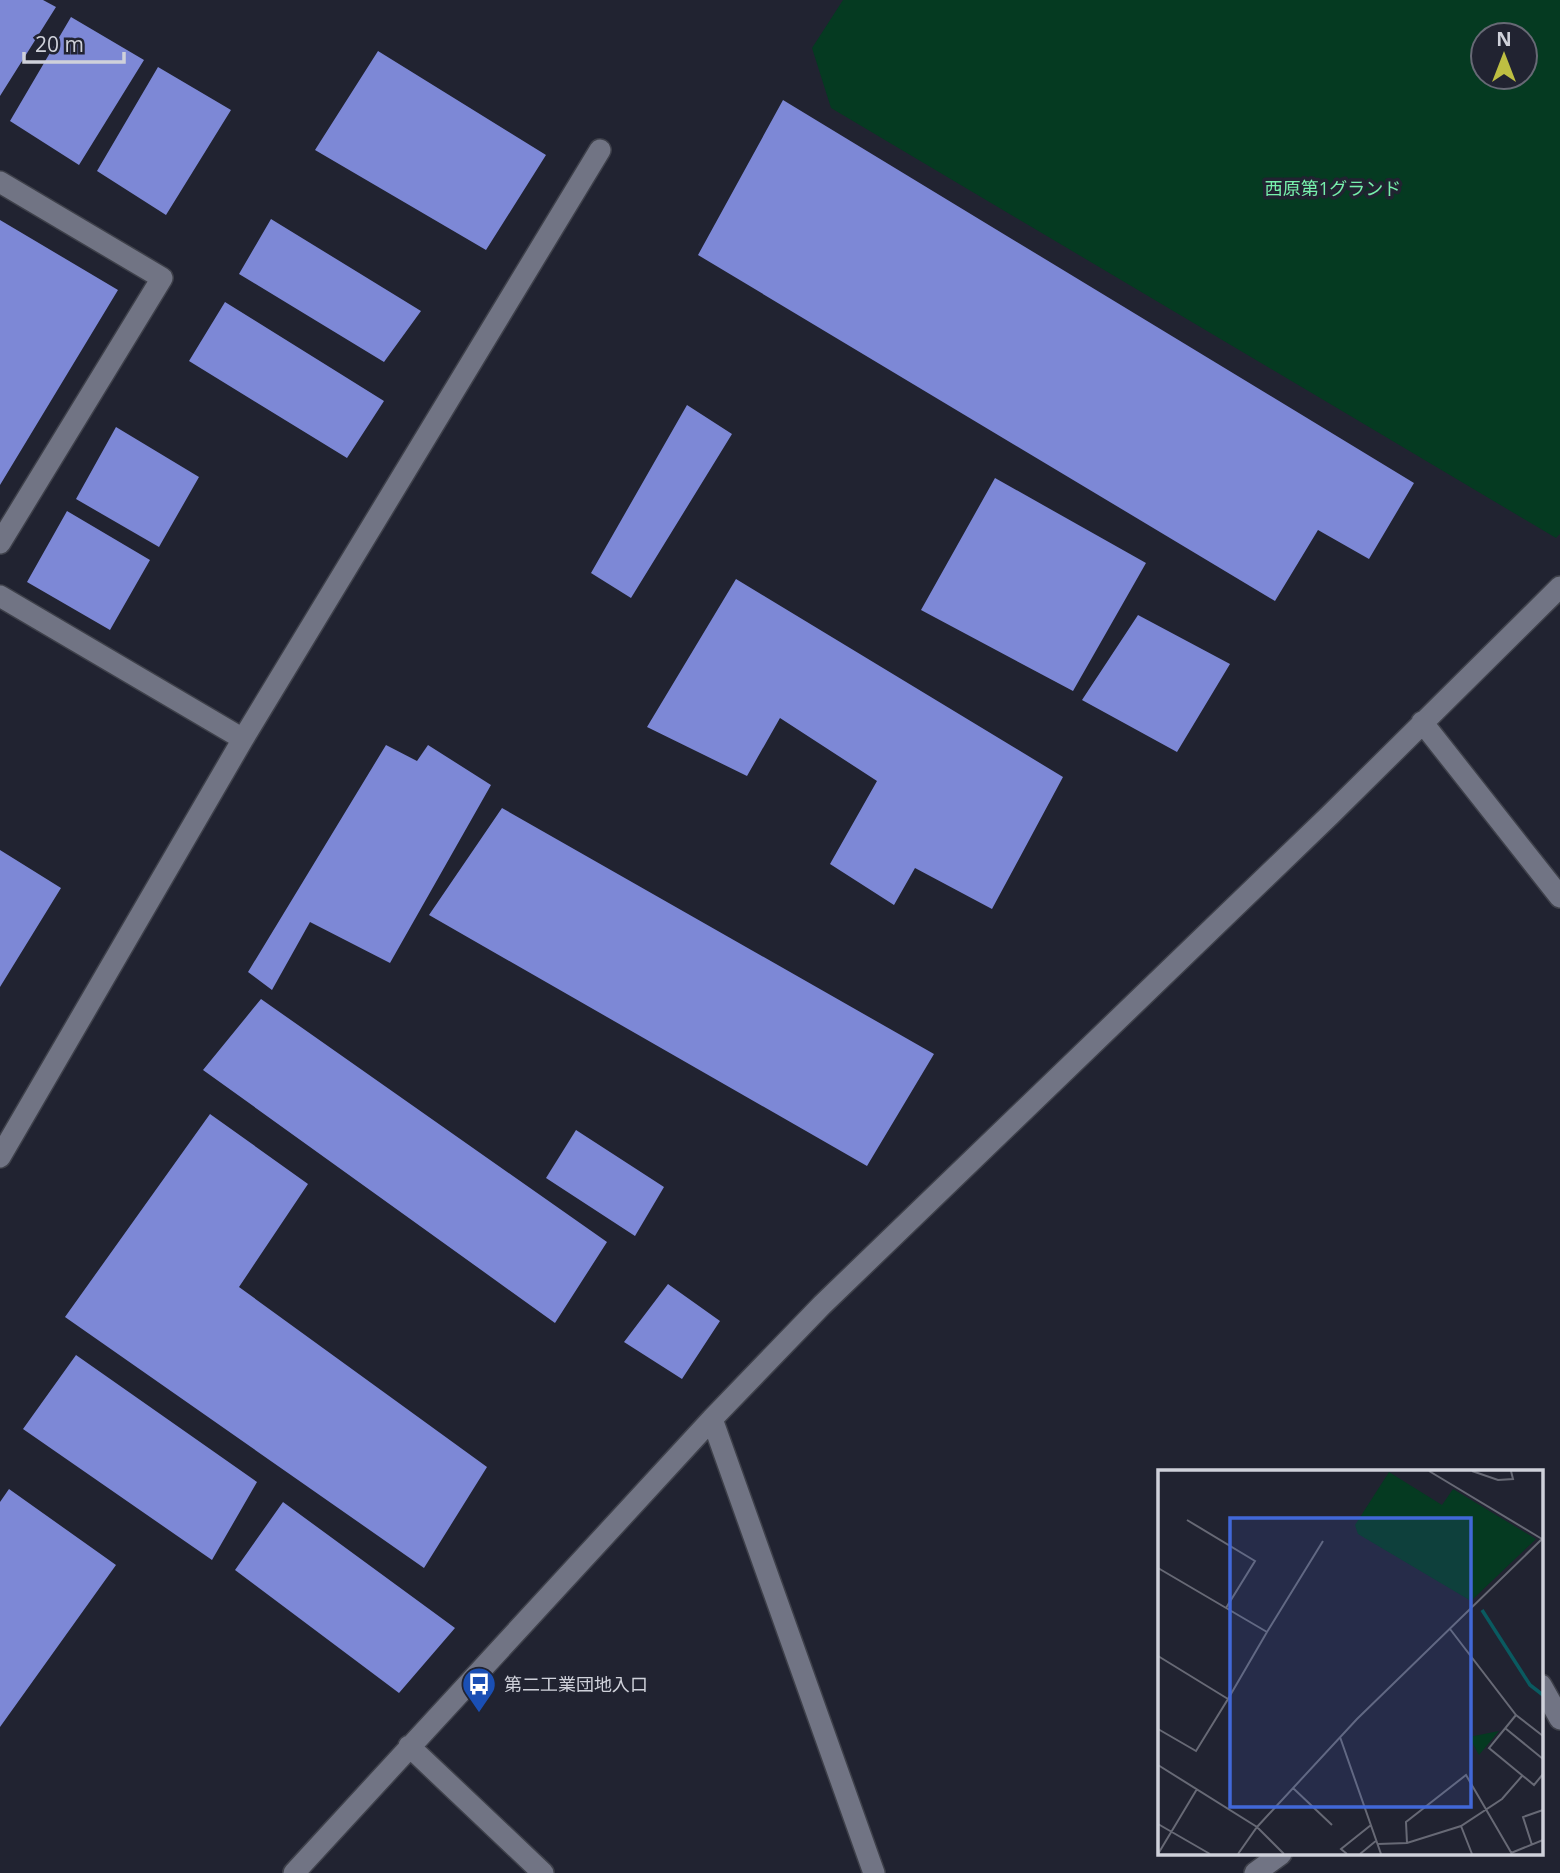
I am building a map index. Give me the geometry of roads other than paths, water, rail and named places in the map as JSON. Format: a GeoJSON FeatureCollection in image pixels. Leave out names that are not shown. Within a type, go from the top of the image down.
{"type":"FeatureCollection","features":[{"type":"Feature","properties":{"kind":"street"},"geometry":{"type":"LineString","coordinates":[[0,1157],[243,739],[600,150]]}},
{"type":"Feature","properties":{"kind":"street"},"geometry":{"type":"LineString","coordinates":[[0,182],[162,278],[0,543]]}},
{"type":"Feature","properties":{"kind":"street"},"geometry":{"type":"LineString","coordinates":[[294,1873],[712,1419],[822,1304],[1330,816],[1560,587]]}},
{"type":"Feature","properties":{"kind":"street"},"geometry":{"type":"LineString","coordinates":[[0,596],[243,739]]}},
{"type":"Feature","properties":{"kind":"street"},"geometry":{"type":"LineString","coordinates":[[1422,722],[1560,897]]}},
{"type":"Feature","properties":{"kind":"street"},"geometry":{"type":"LineString","coordinates":[[712,1419],[874,1873]]}},
{"type":"Feature","properties":{"kind":"street"},"geometry":{"type":"LineString","coordinates":[[1542,1687],[1560,1718]]}},
{"type":"Feature","properties":{"kind":"street"},"geometry":{"type":"LineString","coordinates":[[409,1746],[543,1873]]}},
{"type":"Feature","properties":{"kind":"street"},"geometry":{"type":"LineString","coordinates":[[1255,1873],[1278,1856]]}},
{"type":"Feature","properties":{"kind":"place","name":"第二工業団地入口"},"geometry":{"type":"Point","coordinates":[479,1714]}},
{"type":"Feature","properties":{"kind":"park label","name":"西原第1グランド"},"geometry":{"type":"Point","coordinates":[1333,188]}}]}
